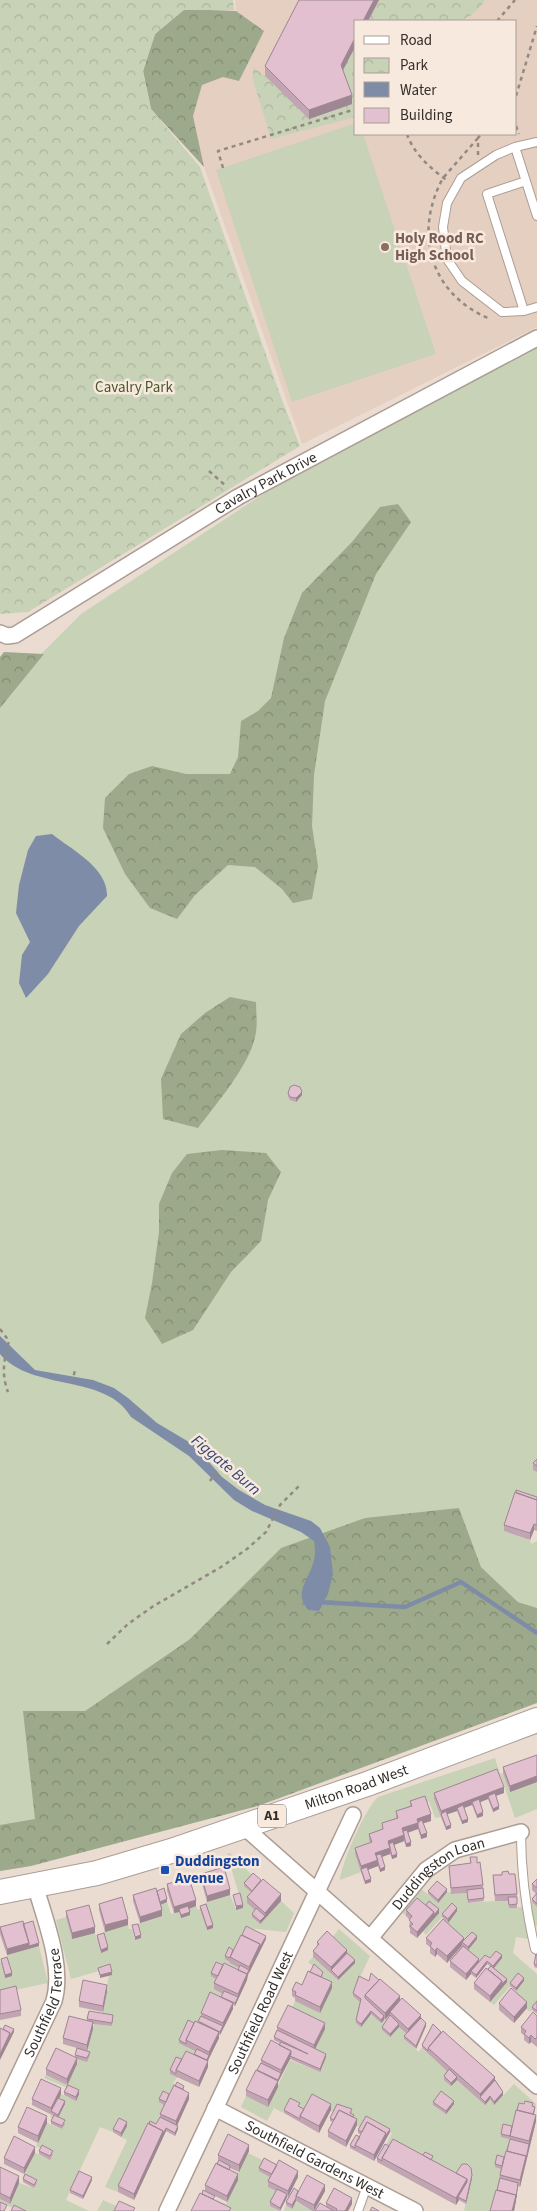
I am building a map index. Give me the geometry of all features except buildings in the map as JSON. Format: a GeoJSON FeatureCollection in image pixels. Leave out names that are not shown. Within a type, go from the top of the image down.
{"type":"FeatureCollection","features":[{"type":"Feature","properties":{"kind":"main road","name":"Milton Road West"},"geometry":{"type":"LineString","coordinates":[[0,1892],[97,1872],[171,1851],[367,1784],[537,1720]]}},
{"type":"Feature","properties":{"kind":"street","name":"Cavalry Park Drive"},"geometry":{"type":"LineString","coordinates":[[0,633],[7,636],[15,635],[238,498],[537,338]]}},
{"type":"Feature","properties":{"kind":"street","name":"Southfield Road West"},"geometry":{"type":"LineString","coordinates":[[166,2211],[353,1815]]}},
{"type":"Feature","properties":{"kind":"street"},"geometry":{"type":"LineString","coordinates":[[243,1826],[537,2086]]}},
{"type":"Feature","properties":{"kind":"street","name":"Duddingston Loan"},"geometry":{"type":"LineString","coordinates":[[371,1938],[426,1870],[455,1850],[521,1832]]}},
{"type":"Feature","properties":{"kind":"street","name":"Southfield Terrace"},"geometry":{"type":"LineString","coordinates":[[0,2115],[54,2001],[57,1990],[56,1961],[35,1885]]}},
{"type":"Feature","properties":{"kind":"street","name":"Southfield Gardens West"},"geometry":{"type":"LineString","coordinates":[[216,2108],[415,2211]]}},
{"type":"Feature","properties":{"kind":"lane"},"geometry":{"type":"LineString","coordinates":[[537,142],[515,147],[477,166],[461,178],[447,203],[443,227],[447,259],[462,281],[502,312],[524,311],[537,307]]}},
{"type":"Feature","properties":{"kind":"lane"},"geometry":{"type":"LineString","coordinates":[[515,147],[526,181],[534,195],[537,216]]}},
{"type":"Feature","properties":{"kind":"lane"},"geometry":{"type":"LineString","coordinates":[[524,311],[487,194],[526,181]]}},
{"type":"Feature","properties":{"kind":"lane"},"geometry":{"type":"LineString","coordinates":[[521,1832],[523,1887],[532,1936],[535,1949],[537,1950]]}},
{"type":"Feature","properties":{"kind":"lane"},"geometry":{"type":"LineString","coordinates":[[358,2211],[367,2186]]}},
{"type":"Feature","properties":{"kind":"path"},"geometry":{"type":"LineString","coordinates":[[498,20],[515,0]]}},
{"type":"Feature","properties":{"kind":"path"},"geometry":{"type":"LineString","coordinates":[[517,82],[529,56],[537,26]]}},
{"type":"Feature","properties":{"kind":"path"},"geometry":{"type":"LineString","coordinates":[[517,92],[521,75]]}},
{"type":"Feature","properties":{"kind":"path"},"geometry":{"type":"LineString","coordinates":[[223,168],[218,151],[354,110]]}},
{"type":"Feature","properties":{"kind":"path"},"geometry":{"type":"LineString","coordinates":[[407,135],[410,142],[426,162],[456,188]]}},
{"type":"Feature","properties":{"kind":"path"},"geometry":{"type":"LineString","coordinates":[[477,166],[478,138],[481,135]]}},
{"type":"Feature","properties":{"kind":"path"},"geometry":{"type":"LineString","coordinates":[[209,471],[238,498]]}},
{"type":"Feature","properties":{"kind":"path"},"geometry":{"type":"LineString","coordinates":[[0,1329],[9,1341],[3,1364],[3,1379],[8,1392]]}},
{"type":"Feature","properties":{"kind":"path"},"geometry":{"type":"LineString","coordinates":[[72,1384],[76,1370]]}},
{"type":"Feature","properties":{"kind":"path"},"geometry":{"type":"LineString","coordinates":[[210,1481],[218,1467]]}},
{"type":"Feature","properties":{"kind":"path"},"geometry":{"type":"LineString","coordinates":[[107,1644],[128,1624],[152,1606],[221,1568],[247,1549],[266,1532],[280,1505],[299,1486]]}},
{"type":"Feature","properties":{"kind":"shaded area","name":"Holy Rood RC High School"},"geometry":{"type":"Polygon","coordinates":[[[235,0],[537,0],[537,327],[302,444],[204,167],[151,109],[184,9],[236,11],[235,0]]]}},
{"type":"Feature","properties":{"kind":"green space","name":"Cavalry Park"},"geometry":{"type":"Polygon","coordinates":[[[0,0],[233,0],[234,10],[184,10],[155,34],[143,71],[151,109],[200,167],[300,446],[28,612],[0,614],[0,0]]]}},
{"type":"Feature","properties":{"kind":"green space"},"geometry":{"type":"Polygon","coordinates":[[[379,0],[485,0],[474,13],[462,20],[369,20],[379,0]]]}},
{"type":"Feature","properties":{"kind":"green space"},"geometry":{"type":"Polygon","coordinates":[[[184,9],[236,11],[264,31],[239,81],[223,77],[202,85],[193,116],[204,167],[151,109],[143,71],[155,34],[184,9]]]}},
{"type":"Feature","properties":{"kind":"green space"},"geometry":{"type":"Polygon","coordinates":[[[354,49],[354,118],[271,139],[253,80],[253,67],[265,76],[341,74],[354,49]]]}},
{"type":"Feature","properties":{"kind":"green space"},"geometry":{"type":"Polygon","coordinates":[[[354,124],[354,135],[363,135],[436,354],[292,402],[216,170],[354,124]]]}},
{"type":"Feature","properties":{"kind":"green space"},"geometry":{"type":"Polygon","coordinates":[[[537,344],[537,1500],[504,1531],[530,1540],[531,1544],[537,1541],[537,1608],[518,1602],[481,1567],[459,1508],[281,1548],[190,1639],[85,1711],[31,1866],[0,1871],[0,695],[81,614],[301,469],[537,344]]]}},
{"type":"Feature","properties":{"kind":"green space"},"geometry":{"type":"Polygon","coordinates":[[[398,504],[411,522],[376,574],[325,701],[314,775],[312,826],[318,866],[312,899],[293,903],[282,889],[255,867],[228,865],[195,895],[177,919],[150,908],[125,874],[103,828],[105,798],[129,774],[152,766],[186,774],[230,774],[238,757],[241,721],[258,711],[271,698],[284,638],[302,593],[352,542],[380,507],[398,504]]]}},
{"type":"Feature","properties":{"kind":"green space"},"geometry":{"type":"Polygon","coordinates":[[[4,652],[44,654],[0,708],[0,657],[4,652]]]}},
{"type":"Feature","properties":{"kind":"green space"},"geometry":{"type":"Polygon","coordinates":[[[230,997],[256,1002],[256,1033],[246,1060],[231,1084],[198,1128],[163,1119],[161,1079],[181,1034],[205,1013],[230,997]]]}},
{"type":"Feature","properties":{"kind":"green space"},"geometry":{"type":"Polygon","coordinates":[[[222,1150],[266,1153],[281,1172],[268,1200],[261,1241],[231,1272],[193,1330],[162,1344],[145,1318],[159,1232],[159,1204],[172,1173],[187,1154],[222,1150]]]}},
{"type":"Feature","properties":{"kind":"green space"},"geometry":{"type":"Polygon","coordinates":[[[459,1508],[481,1567],[518,1602],[537,1608],[537,1703],[258,1806],[31,1866],[0,1871],[0,1825],[35,1819],[23,1711],[85,1711],[190,1639],[281,1548],[365,1518],[459,1508]]]}},
{"type":"Feature","properties":{"kind":"green space"},"geometry":{"type":"Polygon","coordinates":[[[495,1758],[500,1774],[434,1799],[441,1817],[435,1818],[429,1801],[411,1807],[398,1824],[372,1848],[355,1854],[361,1872],[340,1880],[341,1872],[355,1836],[367,1812],[378,1797],[495,1758]]]}},
{"type":"Feature","properties":{"kind":"green space"},"geometry":{"type":"Polygon","coordinates":[[[503,1773],[510,1792],[537,1782],[537,1809],[515,1818],[500,1774],[503,1773]]]}},
{"type":"Feature","properties":{"kind":"green space"},"geometry":{"type":"Polygon","coordinates":[[[230,1853],[253,1876],[256,1912],[252,1917],[260,1924],[281,1901],[294,1913],[286,1932],[247,1928],[230,1962],[240,1969],[219,1980],[224,1994],[197,2052],[173,2083],[177,2085],[118,2192],[105,2187],[127,2140],[121,2137],[126,2126],[113,2132],[100,2127],[66,2200],[89,2211],[19,2211],[0,2202],[0,2199],[19,2183],[34,2188],[36,2183],[23,2177],[35,2153],[50,2159],[53,2154],[36,2146],[47,2123],[62,2129],[64,2124],[50,2117],[51,2115],[58,2118],[65,2105],[58,2101],[61,2094],[76,2101],[79,2093],[44,2078],[46,2075],[67,2085],[77,2065],[77,2058],[86,2054],[94,2024],[112,2026],[113,2018],[102,2016],[110,1968],[71,1979],[56,1920],[66,1917],[72,1939],[95,1933],[101,1953],[108,1950],[103,1932],[128,1925],[129,1929],[132,1929],[135,1940],[141,1938],[137,1924],[162,1916],[159,1905],[167,1902],[171,1914],[196,1906],[198,1910],[200,1909],[207,1930],[212,1928],[205,1903],[230,1895],[236,1909],[243,1908],[227,1854],[230,1853]]]}},
{"type":"Feature","properties":{"kind":"green space"},"geometry":{"type":"Polygon","coordinates":[[[419,1887],[438,1903],[447,1892],[451,1892],[451,1894],[467,1893],[468,1903],[508,1900],[509,1908],[524,1907],[529,1939],[516,1937],[513,1953],[537,1974],[537,2004],[530,2012],[512,1996],[524,1982],[518,1977],[494,2005],[490,2002],[506,1982],[492,1970],[490,1962],[479,1965],[465,1953],[464,1944],[444,1927],[448,1923],[451,1907],[426,1935],[423,1931],[439,1912],[406,1916],[400,1911],[419,1887]]]}},
{"type":"Feature","properties":{"kind":"green space"},"geometry":{"type":"Polygon","coordinates":[[[532,1902],[537,1907],[537,1926],[534,1925],[530,1904],[532,1902]]]}},
{"type":"Feature","properties":{"kind":"green space"},"geometry":{"type":"Polygon","coordinates":[[[339,1929],[370,1956],[359,1979],[361,2002],[356,2023],[371,2014],[381,2023],[385,2020],[399,2027],[408,2035],[405,2040],[419,2052],[421,2048],[449,2072],[451,2086],[457,2080],[490,2099],[494,2105],[514,2084],[536,2104],[535,2110],[532,2110],[510,2139],[492,2211],[464,2211],[472,2178],[454,2179],[422,2161],[385,2147],[392,2133],[366,2119],[361,2128],[312,2100],[305,2113],[290,2101],[283,2113],[274,2108],[267,2121],[241,2107],[246,2096],[268,2106],[290,2060],[320,2072],[323,2066],[290,2012],[295,2001],[320,1983],[323,1975],[308,1962],[313,1957],[338,1980],[330,1940],[339,1929]]]}},
{"type":"Feature","properties":{"kind":"green space"},"geometry":{"type":"Polygon","coordinates":[[[39,1946],[48,1983],[0,1993],[0,1960],[5,1978],[12,1976],[7,1955],[39,1946]]]}},
{"type":"Feature","properties":{"kind":"green space"},"geometry":{"type":"Polygon","coordinates":[[[248,2153],[264,2161],[273,2178],[268,2187],[277,2192],[270,2205],[280,2211],[224,2211],[212,2205],[215,2199],[226,2204],[237,2181],[227,2176],[230,2170],[238,2173],[248,2153]]]}},
{"type":"Feature","properties":{"kind":"green space"},"geometry":{"type":"Polygon","coordinates":[[[103,2200],[119,2207],[117,2211],[97,2211],[103,2200]]]}},
{"type":"Feature","properties":{"kind":"green space"},"geometry":{"type":"Polygon","coordinates":[[[296,2202],[312,2211],[284,2211],[286,2205],[292,2209],[296,2202]]]}},
{"type":"Feature","properties":{"kind":"water"},"geometry":{"type":"Polygon","coordinates":[[[52,834],[95,868],[106,886],[107,896],[79,926],[48,974],[26,998],[19,983],[22,955],[30,942],[16,913],[19,885],[28,850],[36,836],[52,834]]]}},
{"type":"Feature","properties":{"kind":"water"},"geometry":{"type":"Polygon","coordinates":[[[0,1336],[35,1370],[93,1380],[114,1388],[157,1423],[194,1445],[222,1477],[239,1490],[265,1505],[311,1521],[320,1528],[330,1547],[333,1574],[328,1594],[319,1611],[308,1610],[302,1599],[303,1586],[314,1559],[314,1541],[301,1532],[252,1511],[234,1500],[189,1456],[131,1417],[120,1403],[104,1394],[87,1388],[30,1374],[14,1366],[0,1354],[0,1336]]]}},
{"type":"Feature","properties":{"kind":"waterway","name":"Figgate Burn"},"geometry":{"type":"LineString","coordinates":[[318,1602],[405,1607],[461,1582],[537,1633]]}},
{"type":"Feature","properties":{"kind":"place","name":"Holy Rood RC High School"},"geometry":{"type":"Point","coordinates":[385,247]}},
{"type":"Feature","properties":{"kind":"place","name":"Duddingston Avenue"},"geometry":{"type":"Point","coordinates":[165,1870]}}]}
